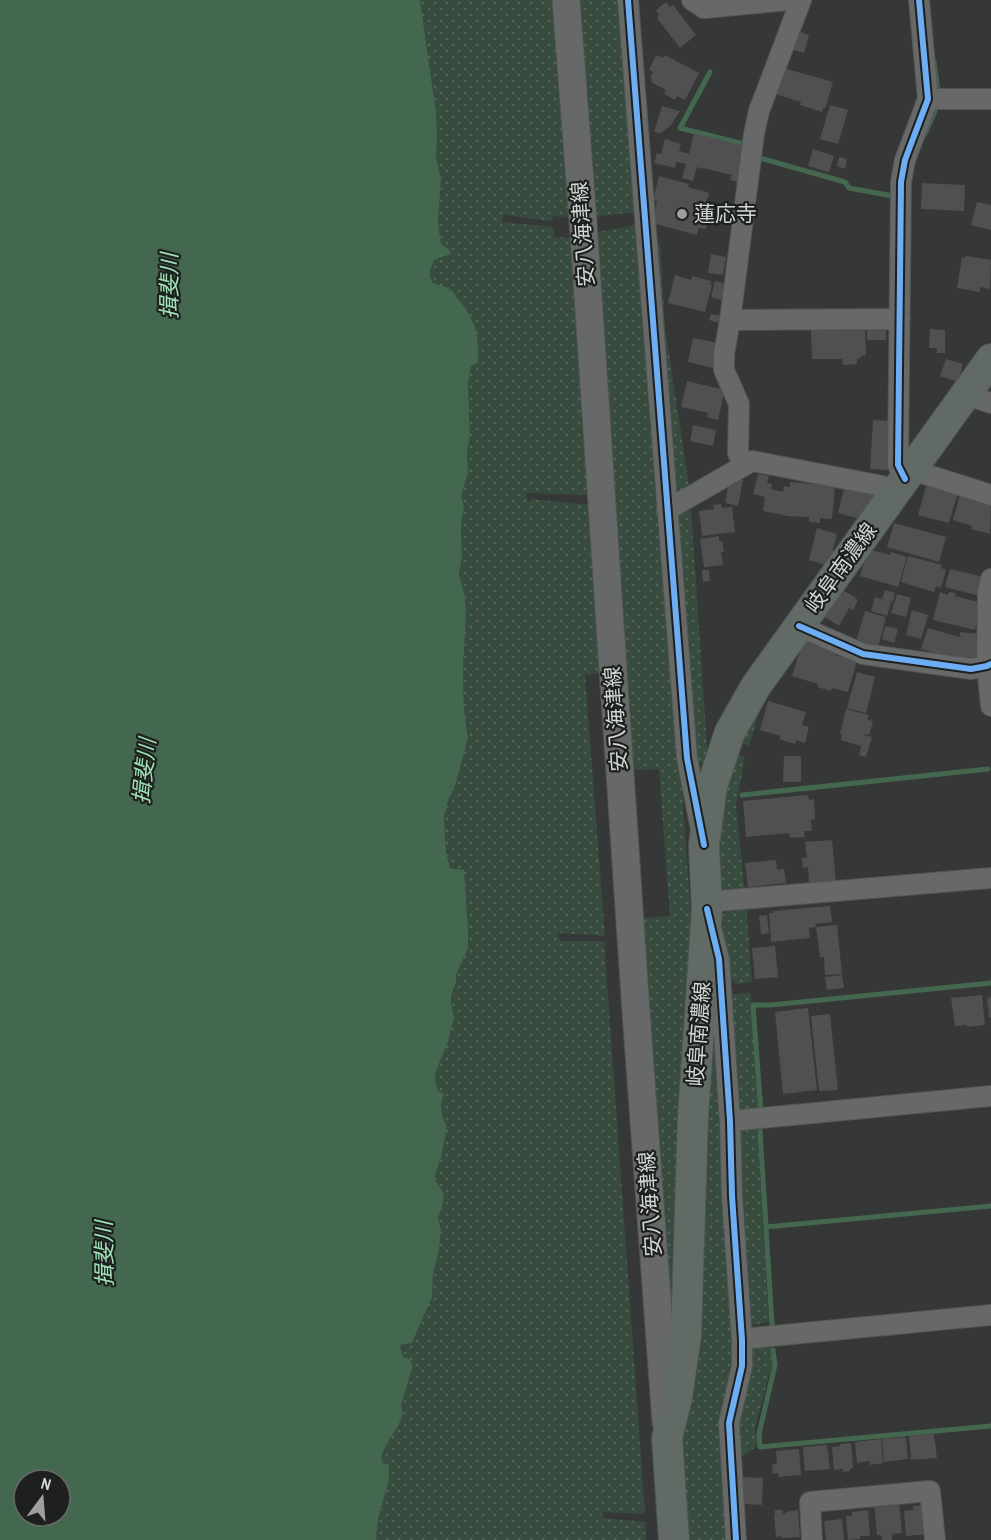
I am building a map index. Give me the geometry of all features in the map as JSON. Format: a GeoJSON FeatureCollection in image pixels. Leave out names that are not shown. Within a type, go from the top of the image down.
{"type":"FeatureCollection","features":[{"type":"Feature","properties":{"kind":"main road","name":"安八海津線"},"geometry":{"type":"LineString","coordinates":[[566,0],[636,1023],[667,1438]]}},
{"type":"Feature","properties":{"kind":"main road","name":"岐阜南濃線"},"geometry":{"type":"LineString","coordinates":[[674,1540],[667,1438],[677,1397],[686,1335],[693,1117],[707,906],[704,845],[712,786],[729,732],[756,686],[905,479],[979,399],[991,359]]}},
{"type":"Feature","properties":{"kind":"street"},"geometry":{"type":"LineString","coordinates":[[627,0],[687,758],[704,845]]}},
{"type":"Feature","properties":{"kind":"street"},"geometry":{"type":"LineString","coordinates":[[692,0],[704,8],[789,0]]}},
{"type":"Feature","properties":{"kind":"street"},"geometry":{"type":"LineString","coordinates":[[744,466],[738,453],[739,404],[724,370],[724,354],[759,111],[801,0]]}},
{"type":"Feature","properties":{"kind":"street"},"geometry":{"type":"LineString","coordinates":[[905,479],[898,465],[901,182],[904,160],[928,99],[919,0]]}},
{"type":"Feature","properties":{"kind":"street"},"geometry":{"type":"LineString","coordinates":[[928,99],[991,99]]}},
{"type":"Feature","properties":{"kind":"street"},"geometry":{"type":"LineString","coordinates":[[730,320],[900,319]]}},
{"type":"Feature","properties":{"kind":"street"},"geometry":{"type":"LineString","coordinates":[[667,510],[752,461],[905,479],[991,495]]}},
{"type":"Feature","properties":{"kind":"street"},"geometry":{"type":"LineString","coordinates":[[991,579],[988,591],[991,706]]}},
{"type":"Feature","properties":{"kind":"street"},"geometry":{"type":"LineString","coordinates":[[799,626],[863,654],[971,669],[989,665]]}},
{"type":"Feature","properties":{"kind":"street"},"geometry":{"type":"LineString","coordinates":[[736,1540],[729,1423],[742,1366],[742,1339],[719,959],[707,906],[991,878]]}},
{"type":"Feature","properties":{"kind":"street"},"geometry":{"type":"LineString","coordinates":[[730,1121],[991,1096]]}},
{"type":"Feature","properties":{"kind":"street"},"geometry":{"type":"LineString","coordinates":[[742,1339],[991,1315]]}},
{"type":"Feature","properties":{"kind":"street"},"geometry":{"type":"LineString","coordinates":[[812,1540],[810,1502],[930,1491],[935,1540]]}},
{"type":"Feature","properties":{"kind":"shaded area"},"geometry":{"type":"Polygon","coordinates":[[[420,0],[554,0],[569,217],[554,216],[551,221],[504,215],[502,222],[553,227],[554,237],[571,238],[587,495],[527,493],[528,503],[531,499],[590,505],[603,672],[585,675],[605,936],[558,933],[560,941],[604,941],[645,1514],[602,1512],[603,1518],[645,1522],[646,1540],[376,1540],[378,1519],[389,1480],[381,1457],[398,1426],[401,1405],[413,1366],[403,1357],[400,1345],[412,1343],[432,1297],[433,1274],[441,1230],[438,1218],[442,1207],[434,1178],[447,1127],[441,1115],[441,1102],[435,1082],[436,1071],[448,1042],[454,1018],[451,1002],[456,975],[468,947],[465,886],[456,868],[450,869],[446,852],[444,817],[468,738],[464,710],[463,669],[466,615],[465,597],[459,574],[464,506],[461,496],[468,473],[467,452],[470,436],[468,383],[473,320],[451,289],[432,282],[429,273],[434,260],[450,255],[449,249],[441,244],[438,222],[441,179],[436,156],[436,112],[420,0]]]}},
{"type":"Feature","properties":{"kind":"shaded area"},"geometry":{"type":"Polygon","coordinates":[[[576,0],[622,0],[636,212],[592,217],[576,0]]]}},
{"type":"Feature","properties":{"kind":"shaded area"},"geometry":{"type":"Polygon","coordinates":[[[636,225],[680,760],[694,963],[671,1357],[641,918],[670,916],[659,769],[630,770],[593,233],[636,225]]]}},
{"type":"Feature","properties":{"kind":"shaded area"},"geometry":{"type":"Polygon","coordinates":[[[660,243],[665,328],[690,492],[681,498],[673,493],[650,251],[660,243]]]}},
{"type":"Feature","properties":{"kind":"shaded area"},"geometry":{"type":"Polygon","coordinates":[[[691,508],[708,762],[698,764],[693,757],[675,521],[679,514],[691,508]]]}},
{"type":"Feature","properties":{"kind":"shaded area"},"geometry":{"type":"Polygon","coordinates":[[[768,684],[749,746],[744,744],[741,736],[768,684]]]}},
{"type":"Feature","properties":{"kind":"shaded area"},"geometry":{"type":"Polygon","coordinates":[[[739,755],[745,757],[736,805],[745,895],[719,891],[716,846],[732,759],[739,755]]]}},
{"type":"Feature","properties":{"kind":"shaded area"},"geometry":{"type":"Polygon","coordinates":[[[746,904],[752,982],[737,984],[725,976],[722,915],[730,906],[746,904]]]}},
{"type":"Feature","properties":{"kind":"shaded area"},"geometry":{"type":"Polygon","coordinates":[[[712,980],[736,1364],[728,1540],[683,1540],[677,1448],[687,1422],[699,1359],[695,1286],[712,980]]]}},
{"type":"Feature","properties":{"kind":"shaded area"},"geometry":{"type":"Polygon","coordinates":[[[751,993],[760,1112],[743,1114],[734,1106],[726,1003],[734,994],[751,993]]]}},
{"type":"Feature","properties":{"kind":"shaded area"},"geometry":{"type":"Polygon","coordinates":[[[757,1123],[769,1322],[747,1326],[734,1134],[744,1124],[757,1123]]]}},
{"type":"Feature","properties":{"kind":"shaded area"},"geometry":{"type":"Polygon","coordinates":[[[770,1342],[772,1364],[755,1429],[757,1446],[741,1457],[735,1458],[753,1344],[770,1342]]]}},
{"type":"Feature","properties":{"kind":"water","name":"揖斐川"},"geometry":{"type":"Polygon","coordinates":[[[0,0],[420,0],[436,112],[436,156],[441,179],[438,222],[441,244],[449,249],[451,254],[434,260],[429,273],[432,282],[450,289],[470,315],[478,344],[478,362],[471,366],[468,383],[470,436],[467,452],[468,473],[461,496],[464,506],[459,574],[465,597],[466,615],[463,669],[464,710],[468,738],[444,817],[446,852],[450,868],[464,870],[468,948],[456,975],[451,1002],[454,1018],[448,1042],[436,1071],[435,1082],[438,1091],[444,1094],[441,1110],[447,1127],[434,1178],[444,1194],[438,1218],[441,1230],[433,1274],[432,1297],[412,1343],[400,1345],[403,1357],[409,1359],[413,1366],[401,1405],[403,1414],[381,1457],[381,1462],[389,1465],[389,1480],[378,1519],[376,1540],[0,1540],[0,0]]]}},
{"type":"Feature","properties":{"kind":"building"},"geometry":{"type":"Polygon","coordinates":[[[666,2],[670,7],[673,5],[696,35],[680,48],[657,18],[659,15],[656,10],[666,2]]]}},
{"type":"Feature","properties":{"kind":"building"},"geometry":{"type":"Polygon","coordinates":[[[798,31],[809,35],[804,53],[793,50],[798,31]]]}},
{"type":"Feature","properties":{"kind":"building"},"geometry":{"type":"Polygon","coordinates":[[[656,55],[663,58],[665,55],[699,73],[685,100],[677,96],[675,100],[664,94],[666,90],[651,82],[653,72],[649,70],[656,55]]]}},
{"type":"Feature","properties":{"kind":"building"},"geometry":{"type":"Polygon","coordinates":[[[780,67],[833,82],[822,112],[800,105],[801,102],[772,93],[780,67]]]}},
{"type":"Feature","properties":{"kind":"building"},"geometry":{"type":"Polygon","coordinates":[[[830,105],[848,110],[838,144],[820,139],[830,105]]]}},
{"type":"Feature","properties":{"kind":"building"},"geometry":{"type":"Polygon","coordinates":[[[662,106],[680,111],[670,126],[661,133],[654,132],[662,106]]]}},
{"type":"Feature","properties":{"kind":"building"},"geometry":{"type":"Polygon","coordinates":[[[694,133],[748,146],[742,183],[730,180],[732,175],[697,167],[693,181],[682,178],[686,164],[676,162],[675,168],[654,163],[657,153],[661,154],[665,139],[681,144],[679,151],[689,154],[694,133]]]}},
{"type":"Feature","properties":{"kind":"building"},"geometry":{"type":"Polygon","coordinates":[[[813,149],[834,156],[829,172],[808,166],[813,149]]]}},
{"type":"Feature","properties":{"kind":"building"},"geometry":{"type":"Polygon","coordinates":[[[839,157],[847,159],[845,169],[837,166],[839,157]]]}},
{"type":"Feature","properties":{"kind":"building","name":"蓮応寺"},"geometry":{"type":"Polygon","coordinates":[[[659,176],[689,184],[688,187],[709,193],[706,203],[712,205],[706,229],[699,228],[697,235],[652,223],[657,201],[653,200],[659,176]]]}},
{"type":"Feature","properties":{"kind":"building"},"geometry":{"type":"Polygon","coordinates":[[[922,183],[965,185],[964,211],[921,209],[922,183]]]}},
{"type":"Feature","properties":{"kind":"building"},"geometry":{"type":"Polygon","coordinates":[[[977,202],[991,205],[991,230],[971,225],[977,202]]]}},
{"type":"Feature","properties":{"kind":"building"},"geometry":{"type":"Polygon","coordinates":[[[724,211],[733,213],[730,225],[721,223],[724,211]]]}},
{"type":"Feature","properties":{"kind":"building"},"geometry":{"type":"Polygon","coordinates":[[[711,254],[726,257],[723,275],[708,273],[711,254]]]}},
{"type":"Feature","properties":{"kind":"building"},"geometry":{"type":"Polygon","coordinates":[[[962,257],[991,260],[990,289],[980,287],[980,292],[957,288],[962,257]]]}},
{"type":"Feature","properties":{"kind":"building"},"geometry":{"type":"Polygon","coordinates":[[[675,275],[691,280],[692,276],[711,281],[705,312],[668,303],[675,275]]]}},
{"type":"Feature","properties":{"kind":"building"},"geometry":{"type":"Polygon","coordinates":[[[715,281],[729,285],[725,301],[711,297],[715,281]]]}},
{"type":"Feature","properties":{"kind":"building"},"geometry":{"type":"Polygon","coordinates":[[[711,314],[721,316],[719,323],[709,320],[711,314]]]}},
{"type":"Feature","properties":{"kind":"building"},"geometry":{"type":"Polygon","coordinates":[[[860,326],[865,330],[866,355],[857,359],[857,364],[843,365],[842,359],[812,359],[811,327],[860,326]]]}},
{"type":"Feature","properties":{"kind":"building"},"geometry":{"type":"Polygon","coordinates":[[[867,326],[886,326],[886,340],[867,340],[867,326]]]}},
{"type":"Feature","properties":{"kind":"building"},"geometry":{"type":"Polygon","coordinates":[[[930,329],[945,330],[945,353],[937,353],[937,348],[929,348],[930,329]]]}},
{"type":"Feature","properties":{"kind":"building"},"geometry":{"type":"Polygon","coordinates":[[[693,338],[718,343],[713,368],[688,362],[693,338]]]}},
{"type":"Feature","properties":{"kind":"building"},"geometry":{"type":"Polygon","coordinates":[[[946,359],[963,364],[958,382],[940,376],[946,359]]]}},
{"type":"Feature","properties":{"kind":"building"},"geometry":{"type":"Polygon","coordinates":[[[687,381],[725,390],[718,420],[707,417],[708,413],[681,407],[687,381]]]}},
{"type":"Feature","properties":{"kind":"building"},"geometry":{"type":"Polygon","coordinates":[[[873,420],[891,421],[889,470],[870,469],[873,420]]]}},
{"type":"Feature","properties":{"kind":"building"},"geometry":{"type":"Polygon","coordinates":[[[693,425],[716,430],[713,446],[690,441],[693,425]]]}},
{"type":"Feature","properties":{"kind":"building"},"geometry":{"type":"Polygon","coordinates":[[[758,474],[769,476],[767,483],[772,484],[771,489],[783,492],[784,486],[790,487],[790,482],[835,486],[832,519],[820,518],[820,523],[809,522],[809,517],[763,511],[765,497],[753,494],[758,474]]]}},
{"type":"Feature","properties":{"kind":"building"},"geometry":{"type":"Polygon","coordinates":[[[730,477],[743,480],[738,506],[725,503],[730,477]]]}},
{"type":"Feature","properties":{"kind":"building"},"geometry":{"type":"Polygon","coordinates":[[[927,483],[958,492],[949,523],[918,515],[927,483]]]}},
{"type":"Feature","properties":{"kind":"building"},"geometry":{"type":"Polygon","coordinates":[[[845,485],[878,494],[860,519],[838,513],[845,485]]]}},
{"type":"Feature","properties":{"kind":"building"},"geometry":{"type":"Polygon","coordinates":[[[960,495],[991,504],[990,534],[971,529],[972,526],[953,520],[960,495]]]}},
{"type":"Feature","properties":{"kind":"building"},"geometry":{"type":"Polygon","coordinates":[[[721,504],[722,508],[732,507],[735,532],[702,536],[699,511],[714,509],[713,505],[721,504]]]}},
{"type":"Feature","properties":{"kind":"building"},"geometry":{"type":"Polygon","coordinates":[[[894,523],[946,537],[939,562],[887,547],[894,523]]]}},
{"type":"Feature","properties":{"kind":"building"},"geometry":{"type":"Polygon","coordinates":[[[817,528],[837,534],[829,566],[809,560],[817,528]]]}},
{"type":"Feature","properties":{"kind":"building"},"geometry":{"type":"Polygon","coordinates":[[[719,536],[724,552],[721,552],[723,565],[704,567],[700,539],[719,536]]]}},
{"type":"Feature","properties":{"kind":"building"},"geometry":{"type":"Polygon","coordinates":[[[868,549],[907,557],[898,587],[860,576],[868,549]]]}},
{"type":"Feature","properties":{"kind":"building"},"geometry":{"type":"Polygon","coordinates":[[[908,556],[942,565],[941,568],[946,570],[941,588],[936,586],[934,592],[901,582],[908,556]]]}},
{"type":"Feature","properties":{"kind":"building"},"geometry":{"type":"Polygon","coordinates":[[[950,569],[988,578],[983,597],[945,587],[950,569]]]}},
{"type":"Feature","properties":{"kind":"building"},"geometry":{"type":"Polygon","coordinates":[[[702,570],[709,570],[710,581],[703,582],[702,570]]]}},
{"type":"Feature","properties":{"kind":"building"},"geometry":{"type":"Polygon","coordinates":[[[839,588],[858,600],[853,610],[849,608],[839,626],[823,616],[839,588]]]}},
{"type":"Feature","properties":{"kind":"building"},"geometry":{"type":"Polygon","coordinates":[[[885,590],[895,593],[893,602],[882,599],[885,590]]]}},
{"type":"Feature","properties":{"kind":"building"},"geometry":{"type":"Polygon","coordinates":[[[940,592],[948,595],[949,592],[956,593],[955,596],[982,603],[975,630],[933,620],[940,592]]]}},
{"type":"Feature","properties":{"kind":"building"},"geometry":{"type":"Polygon","coordinates":[[[897,594],[911,598],[906,617],[891,613],[897,594]]]}},
{"type":"Feature","properties":{"kind":"building"},"geometry":{"type":"Polygon","coordinates":[[[875,597],[891,602],[887,616],[871,611],[875,597]]]}},
{"type":"Feature","properties":{"kind":"building"},"geometry":{"type":"Polygon","coordinates":[[[912,610],[928,615],[921,639],[906,635],[912,610]]]}},
{"type":"Feature","properties":{"kind":"building"},"geometry":{"type":"Polygon","coordinates":[[[865,611],[886,617],[878,648],[856,642],[865,611]]]}},
{"type":"Feature","properties":{"kind":"building"},"geometry":{"type":"Polygon","coordinates":[[[885,626],[898,629],[894,643],[882,639],[885,626]]]}},
{"type":"Feature","properties":{"kind":"building"},"geometry":{"type":"Polygon","coordinates":[[[928,628],[960,637],[960,632],[980,634],[977,660],[958,659],[921,649],[928,628]]]}},
{"type":"Feature","properties":{"kind":"building"},"geometry":{"type":"Polygon","coordinates":[[[804,638],[815,641],[814,645],[836,651],[835,655],[857,661],[848,692],[817,687],[818,684],[792,676],[804,638]]]}},
{"type":"Feature","properties":{"kind":"building"},"geometry":{"type":"Polygon","coordinates":[[[857,672],[875,677],[866,713],[847,708],[857,672]]]}},
{"type":"Feature","properties":{"kind":"building"},"geometry":{"type":"Polygon","coordinates":[[[768,701],[806,712],[802,725],[809,727],[805,743],[796,740],[795,744],[779,739],[780,736],[760,730],[768,701]]]}},
{"type":"Feature","properties":{"kind":"building"},"geometry":{"type":"Polygon","coordinates":[[[846,709],[869,715],[867,720],[873,721],[869,735],[863,735],[872,737],[866,757],[859,755],[861,746],[841,740],[842,735],[840,734],[846,709]]]}},
{"type":"Feature","properties":{"kind":"building"},"geometry":{"type":"Polygon","coordinates":[[[784,756],[801,756],[801,782],[783,782],[784,756]]]}},
{"type":"Feature","properties":{"kind":"building"},"geometry":{"type":"Polygon","coordinates":[[[808,795],[809,800],[814,799],[815,819],[811,820],[812,831],[804,831],[805,837],[790,838],[789,833],[746,837],[743,801],[808,795]]]}},
{"type":"Feature","properties":{"kind":"building"},"geometry":{"type":"Polygon","coordinates":[[[832,840],[836,882],[809,884],[808,867],[803,868],[802,858],[807,858],[805,842],[832,840]]]}},
{"type":"Feature","properties":{"kind":"building"},"geometry":{"type":"Polygon","coordinates":[[[776,860],[777,870],[784,869],[786,883],[748,887],[745,863],[776,860]]]}},
{"type":"Feature","properties":{"kind":"building"},"geometry":{"type":"Polygon","coordinates":[[[830,906],[832,922],[815,924],[816,927],[809,928],[810,938],[771,942],[769,913],[830,906]]]}},
{"type":"Feature","properties":{"kind":"building"},"geometry":{"type":"Polygon","coordinates":[[[767,915],[769,933],[761,934],[759,916],[767,915]]]}},
{"type":"Feature","properties":{"kind":"building"},"geometry":{"type":"Polygon","coordinates":[[[837,925],[842,974],[825,975],[824,957],[820,957],[816,927],[837,925]]]}},
{"type":"Feature","properties":{"kind":"building"},"geometry":{"type":"Polygon","coordinates":[[[775,946],[778,977],[755,979],[752,948],[775,946]]]}},
{"type":"Feature","properties":{"kind":"building"},"geometry":{"type":"Polygon","coordinates":[[[842,975],[844,988],[827,990],[825,977],[842,975]]]}},
{"type":"Feature","properties":{"kind":"building"},"geometry":{"type":"Polygon","coordinates":[[[982,995],[985,1025],[955,1026],[951,998],[982,995]]]}},
{"type":"Feature","properties":{"kind":"building"},"geometry":{"type":"Polygon","coordinates":[[[991,997],[991,1017],[989,1017],[987,998],[991,997]]]}},
{"type":"Feature","properties":{"kind":"building"},"geometry":{"type":"Polygon","coordinates":[[[808,1008],[817,1090],[783,1094],[775,1012],[808,1008]]]}},
{"type":"Feature","properties":{"kind":"building"},"geometry":{"type":"Polygon","coordinates":[[[830,1014],[838,1090],[819,1091],[811,1016],[830,1014]]]}},
{"type":"Feature","properties":{"kind":"building"},"geometry":{"type":"Polygon","coordinates":[[[934,1434],[937,1458],[911,1460],[909,1436],[934,1434]]]}},
{"type":"Feature","properties":{"kind":"building"},"geometry":{"type":"Polygon","coordinates":[[[906,1437],[908,1459],[884,1462],[882,1439],[906,1437]]]}},
{"type":"Feature","properties":{"kind":"building"},"geometry":{"type":"Polygon","coordinates":[[[881,1439],[883,1463],[870,1465],[870,1461],[857,1463],[855,1442],[881,1439]]]}},
{"type":"Feature","properties":{"kind":"building"},"geometry":{"type":"Polygon","coordinates":[[[851,1443],[853,1468],[843,1472],[843,1469],[834,1470],[832,1447],[851,1443]]]}},
{"type":"Feature","properties":{"kind":"building"},"geometry":{"type":"Polygon","coordinates":[[[827,1445],[830,1469],[805,1471],[803,1447],[827,1445]]]}},
{"type":"Feature","properties":{"kind":"building"},"geometry":{"type":"Polygon","coordinates":[[[799,1449],[801,1475],[779,1477],[778,1473],[773,1474],[772,1464],[777,1464],[776,1451],[799,1449]]]}},
{"type":"Feature","properties":{"kind":"building"},"geometry":{"type":"Polygon","coordinates":[[[743,1477],[763,1478],[762,1505],[743,1504],[743,1477]]]}},
{"type":"Feature","properties":{"kind":"building"},"geometry":{"type":"Polygon","coordinates":[[[899,1501],[902,1533],[892,1534],[892,1540],[882,1540],[881,1535],[877,1535],[874,1503],[899,1501]]]}},
{"type":"Feature","properties":{"kind":"building"},"geometry":{"type":"Polygon","coordinates":[[[926,1505],[928,1534],[906,1536],[904,1511],[913,1510],[913,1506],[926,1505]]]}},
{"type":"Feature","properties":{"kind":"building"},"geometry":{"type":"Polygon","coordinates":[[[775,1510],[783,1510],[783,1514],[798,1510],[800,1537],[776,1537],[775,1510]]]}},
{"type":"Feature","properties":{"kind":"building"},"geometry":{"type":"Polygon","coordinates":[[[868,1510],[870,1536],[848,1540],[846,1516],[852,1516],[852,1512],[868,1510]]]}},
{"type":"Feature","properties":{"kind":"building"},"geometry":{"type":"Polygon","coordinates":[[[842,1519],[844,1540],[826,1540],[824,1521],[842,1519]]]}},
{"type":"Feature","properties":{"kind":"waterway"},"geometry":{"type":"LineString","coordinates":[[934,61],[938,93],[941,93]]}},
{"type":"Feature","properties":{"kind":"waterway"},"geometry":{"type":"LineString","coordinates":[[710,72],[680,128],[748,145]]}},
{"type":"Feature","properties":{"kind":"waterway"},"geometry":{"type":"LineString","coordinates":[[925,134],[935,111]]}},
{"type":"Feature","properties":{"kind":"waterway"},"geometry":{"type":"LineString","coordinates":[[759,163],[760,158],[845,182],[849,188],[893,196]]}},
{"type":"Feature","properties":{"kind":"waterway"},"geometry":{"type":"LineString","coordinates":[[742,795],[988,769]]}},
{"type":"Feature","properties":{"kind":"waterway"},"geometry":{"type":"LineString","coordinates":[[761,1112],[753,1005],[991,983]]}},
{"type":"Feature","properties":{"kind":"waterway"},"geometry":{"type":"LineString","coordinates":[[760,1131],[766,1227]]}},
{"type":"Feature","properties":{"kind":"waterway"},"geometry":{"type":"LineString","coordinates":[[772,1325],[766,1227],[991,1206]]}},
{"type":"Feature","properties":{"kind":"waterway"},"geometry":{"type":"LineString","coordinates":[[773,1350],[775,1365],[759,1434],[760,1447],[991,1426]]}},
{"type":"Feature","properties":{"kind":"cycle path"},"geometry":{"type":"LineString","coordinates":[[628,0],[687,758],[704,845]]}},
{"type":"Feature","properties":{"kind":"cycle path"},"geometry":{"type":"LineString","coordinates":[[905,479],[898,465],[901,182],[905,160],[928,99],[919,0]]}},
{"type":"Feature","properties":{"kind":"cycle path"},"geometry":{"type":"LineString","coordinates":[[799,626],[863,654],[971,669],[991,664]]}},
{"type":"Feature","properties":{"kind":"cycle path"},"geometry":{"type":"LineString","coordinates":[[707,909],[719,959],[742,1340],[742,1366],[729,1423],[736,1540]]}},
{"type":"Feature","properties":{"kind":"place","name":"蓮応寺"},"geometry":{"type":"Point","coordinates":[682,214]}}]}
